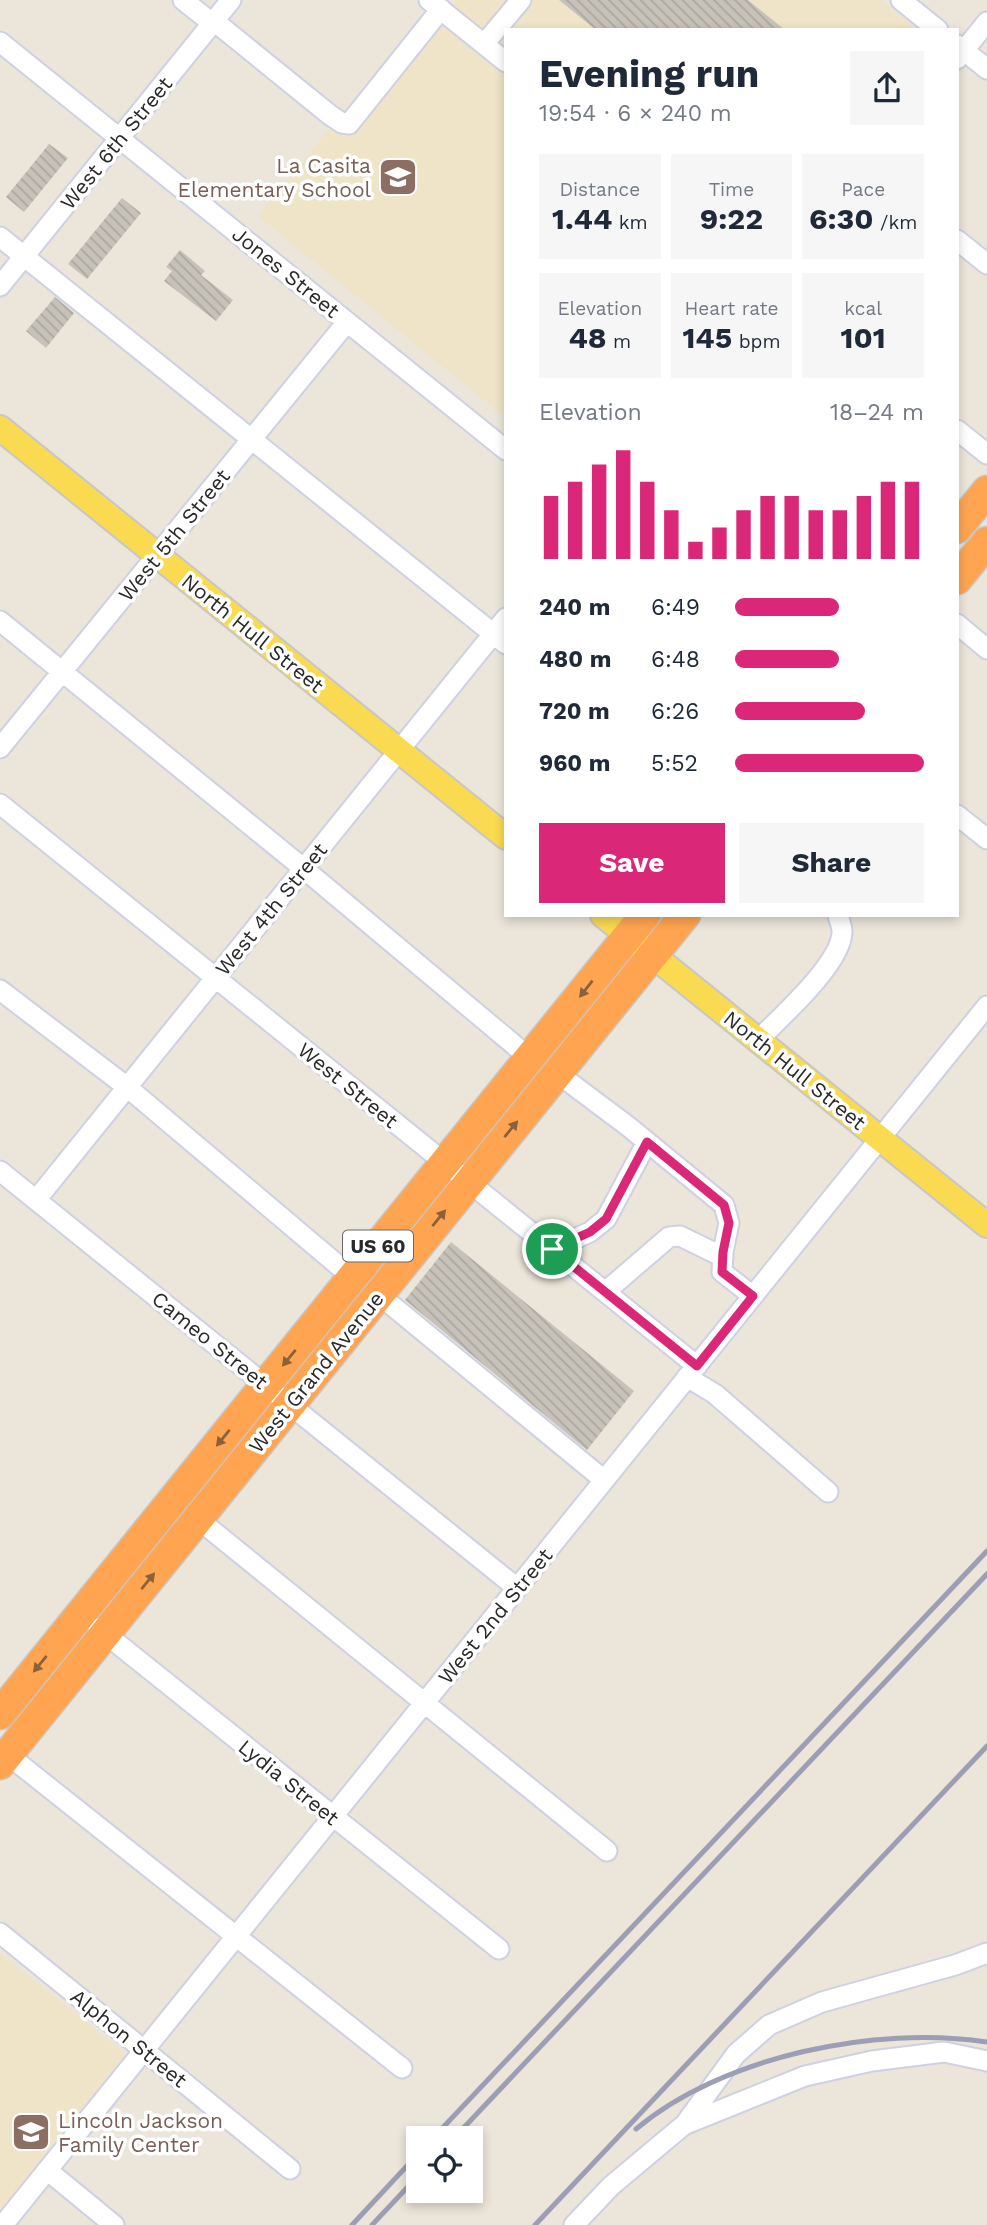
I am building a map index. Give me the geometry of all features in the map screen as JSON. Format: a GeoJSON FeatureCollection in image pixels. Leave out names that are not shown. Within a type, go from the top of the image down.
{"type":"FeatureCollection","features":[{"type":"Feature","properties":{"kind":"highway"},"geometry":{"type":"LineString","coordinates":[[959,526],[987,491]]}},
{"type":"Feature","properties":{"kind":"highway"},"geometry":{"type":"LineString","coordinates":[[959,577],[987,542]]}},
{"type":"Feature","properties":{"kind":"highway","name":"West Grand Avenue"},"geometry":{"type":"LineString","coordinates":[[0,1714],[352,1278],[557,1073],[683,917]]}},
{"type":"Feature","properties":{"kind":"highway","name":"West Grand Avenue"},"geometry":{"type":"LineString","coordinates":[[4,1760],[378,1294],[531,1059],[637,925]]}},
{"type":"Feature","properties":{"kind":"main road","name":"North Hull Street"},"geometry":{"type":"LineString","coordinates":[[0,428],[504,835]]}},
{"type":"Feature","properties":{"kind":"main road","name":"North Hull Street"},"geometry":{"type":"LineString","coordinates":[[610,917],[637,925],[652,955],[987,1225]]}},
{"type":"Feature","properties":{"kind":"street"},"geometry":{"type":"LineString","coordinates":[[183,0],[342,123],[349,124],[443,6],[504,60]]}},
{"type":"Feature","properties":{"kind":"street","name":"West 6th Street"},"geometry":{"type":"LineString","coordinates":[[0,286],[231,0]]}},
{"type":"Feature","properties":{"kind":"street"},"geometry":{"type":"LineString","coordinates":[[484,44],[521,0]]}},
{"type":"Feature","properties":{"kind":"street"},"geometry":{"type":"LineString","coordinates":[[901,0],[936,28]]}},
{"type":"Feature","properties":{"kind":"street"},"geometry":{"type":"LineString","coordinates":[[987,22],[959,52],[987,69]]}},
{"type":"Feature","properties":{"kind":"street","name":"Jones Street"},"geometry":{"type":"LineString","coordinates":[[0,42],[504,448]]}},
{"type":"Feature","properties":{"kind":"street"},"geometry":{"type":"LineString","coordinates":[[0,237],[499,639]]}},
{"type":"Feature","properties":{"kind":"street"},"geometry":{"type":"LineString","coordinates":[[959,242],[987,264]]}},
{"type":"Feature","properties":{"kind":"street","name":"West 5th Street"},"geometry":{"type":"LineString","coordinates":[[0,748],[347,322]]}},
{"type":"Feature","properties":{"kind":"street"},"geometry":{"type":"LineString","coordinates":[[959,432],[987,454]]}},
{"type":"Feature","properties":{"kind":"street"},"geometry":{"type":"LineString","coordinates":[[0,621],[303,868],[531,1059]]}},
{"type":"Feature","properties":{"kind":"street"},"geometry":{"type":"LineString","coordinates":[[959,626],[987,649]]}},
{"type":"Feature","properties":{"kind":"street","name":"West 4th Street"},"geometry":{"type":"LineString","coordinates":[[36,1200],[399,750],[499,639]]}},
{"type":"Feature","properties":{"kind":"street","name":"West Street"},"geometry":{"type":"LineString","coordinates":[[0,804],[605,1292],[715,1394],[828,1492]]}},
{"type":"Feature","properties":{"kind":"street"},"geometry":{"type":"LineString","coordinates":[[959,817],[987,839]]}},
{"type":"Feature","properties":{"kind":"street"},"geometry":{"type":"LineString","coordinates":[[758,1040],[814,983],[835,956],[842,932],[838,917]]}},
{"type":"Feature","properties":{"kind":"street"},"geometry":{"type":"LineString","coordinates":[[0,990],[127,1087],[352,1278]]}},
{"type":"Feature","properties":{"kind":"street","name":"West 2nd Street"},"geometry":{"type":"LineString","coordinates":[[3,2225],[987,1006]]}},
{"type":"Feature","properties":{"kind":"street"},"geometry":{"type":"LineString","coordinates":[[557,1073],[724,1205],[729,1223],[722,1272],[753,1296]]}},
{"type":"Feature","properties":{"kind":"street"},"geometry":{"type":"LineString","coordinates":[[552,1249],[590,1232],[606,1219],[647,1142]]}},
{"type":"Feature","properties":{"kind":"street","name":"Cameo Street"},"geometry":{"type":"LineString","coordinates":[[0,1171],[517,1588]]}},
{"type":"Feature","properties":{"kind":"street"},"geometry":{"type":"LineString","coordinates":[[605,1292],[669,1237],[680,1236],[723,1257]]}},
{"type":"Feature","properties":{"kind":"street"},"geometry":{"type":"LineString","coordinates":[[378,1294],[604,1480]]}},
{"type":"Feature","properties":{"kind":"street"},"geometry":{"type":"LineString","coordinates":[[198,1519],[607,1851]]}},
{"type":"Feature","properties":{"kind":"street","name":"Lydia Street"},"geometry":{"type":"LineString","coordinates":[[80,1614],[499,1949]]}},
{"type":"Feature","properties":{"kind":"street"},"geometry":{"type":"LineString","coordinates":[[4,1760],[237,1935],[401,2068]]}},
{"type":"Feature","properties":{"kind":"street","name":"Alphon Street"},"geometry":{"type":"LineString","coordinates":[[0,1933],[290,2169]]}},
{"type":"Feature","properties":{"kind":"street"},"geometry":{"type":"LineString","coordinates":[[575,2225],[611,2186],[685,2124],[736,2054],[769,2025],[822,2001],[955,1965],[987,1953]]}},
{"type":"Feature","properties":{"kind":"street"},"geometry":{"type":"LineString","coordinates":[[685,2124],[806,2076],[872,2061],[944,2052],[987,2061]]}},
{"type":"Feature","properties":{"kind":"street"},"geometry":{"type":"LineString","coordinates":[[47,2170],[114,2225]]}},
{"type":"Feature","properties":{"kind":"shaded area","name":"La Casita Elementary School"},"geometry":{"type":"Polygon","coordinates":[[[457,0],[881,0],[915,28],[504,28],[504,416],[258,216],[331,127],[345,138],[457,0]]]}},
{"type":"Feature","properties":{"kind":"shaded area","name":"Lincoln Jackson Family Center"},"geometry":{"type":"Polygon","coordinates":[[[0,1953],[125,2054],[0,2210],[0,1953]]]}},
{"type":"Feature","properties":{"kind":"building"},"geometry":{"type":"Polygon","coordinates":[[[559,0],[748,0],[783,28],[594,28],[559,0]]]}},
{"type":"Feature","properties":{"kind":"building"},"geometry":{"type":"Polygon","coordinates":[[[49,144],[68,158],[24,212],[6,197],[49,144]]]}},
{"type":"Feature","properties":{"kind":"building"},"geometry":{"type":"Polygon","coordinates":[[[122,198],[141,213],[87,279],[68,264],[122,198]]]}},
{"type":"Feature","properties":{"kind":"building"},"geometry":{"type":"Polygon","coordinates":[[[180,250],[205,271],[201,275],[233,300],[216,321],[164,281],[172,271],[166,267],[180,250]]]}},
{"type":"Feature","properties":{"kind":"building"},"geometry":{"type":"Polygon","coordinates":[[[55,297],[74,313],[46,348],[26,331],[55,297]]]}},
{"type":"Feature","properties":{"kind":"building"},"geometry":{"type":"Polygon","coordinates":[[[451,1242],[634,1391],[587,1450],[405,1300],[451,1242]]]}},
{"type":"Feature","properties":{"kind":"railway"},"geometry":{"type":"LineString","coordinates":[[444,2126],[987,1551]]}},
{"type":"Feature","properties":{"kind":"railway"},"geometry":{"type":"LineString","coordinates":[[465,2126],[987,1574]]}},
{"type":"Feature","properties":{"kind":"railway"},"geometry":{"type":"LineString","coordinates":[[535,2225],[987,1746]]}},
{"type":"Feature","properties":{"kind":"railway"},"geometry":{"type":"LineString","coordinates":[[636,2129],[672,2104],[712,2082],[756,2065],[803,2052],[898,2038],[987,2042]]}},
{"type":"Feature","properties":{"kind":"railway"},"geometry":{"type":"LineString","coordinates":[[352,2225],[406,2167]]}},
{"type":"Feature","properties":{"kind":"railway"},"geometry":{"type":"LineString","coordinates":[[372,2225],[406,2189]]}},
{"type":"Feature","properties":{"kind":"place","name":"La Casita Elementary School"},"geometry":{"type":"Point","coordinates":[398,177]}},
{"type":"Feature","properties":{"kind":"place","name":"Lincoln Jackson Family Center"},"geometry":{"type":"Point","coordinates":[31,2132]}},
{"type":"Feature","properties":{"kind":"route"},"geometry":{"type":"LineString","coordinates":[[647,1142],[724,1205],[729,1223],[722,1272],[753,1296],[697,1366],[552,1249],[590,1232],[606,1219],[647,1142]]}}]}
